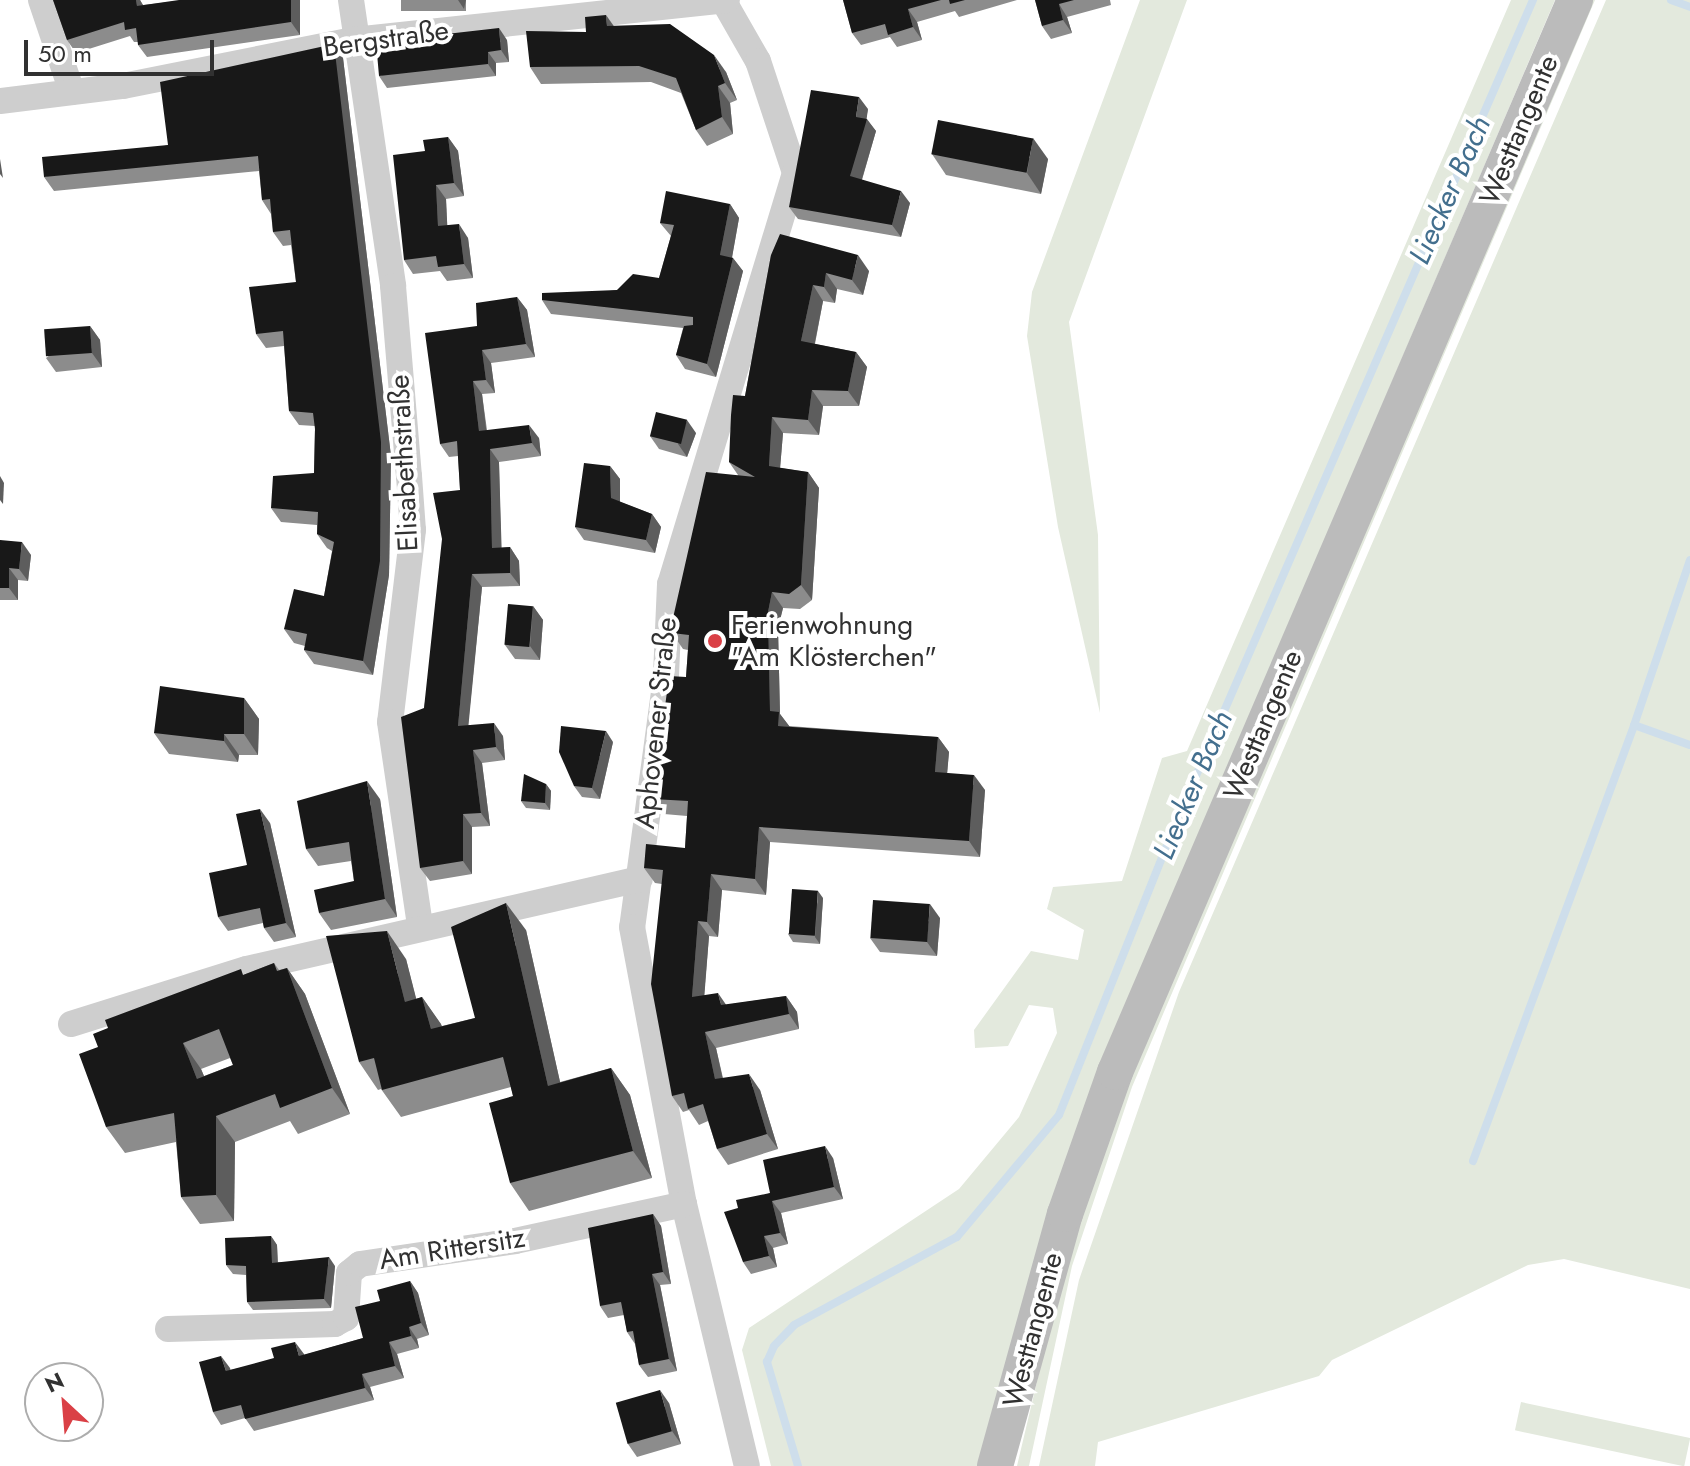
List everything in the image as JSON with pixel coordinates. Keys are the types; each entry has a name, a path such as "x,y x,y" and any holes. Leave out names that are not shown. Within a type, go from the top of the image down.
{"main road":[{"name":"Westtangente","path":"995,1466 1065,1214 1115,1072 1575,0"}],"street":[{"path":"41,0 72,92"},
{"name":"Elisabethstraße","path":"351,0 354,40 393,286 409,476 413,530 390,706 420,926"},
{"name":"Bergstraße","path":"0,101 72,92 354,40 725,0"},
{"name":"Aphovener Straße","path":"725,0 758,61 795,173 670,584 666,677 632,927 684,1204 747,1466"},
{"path":"71,1024 247,969 420,926 640,879"},
{"name":"Am Rittersitz","path":"168,1329 335,1324 346,1318 349,1273 360,1264 515,1241 684,1204"}],"shaded area":[{"path":"1140,0 1187,0 1069,322 1098,535 1100,713 1058,527 1027,336 1032,292"},
{"path":"1511,0 1555,0 1114,1033 1034,1263 978,1466 771,1466 742,1350 749,1328 959,1189 1019,1117 1057,1033 1053,1008 1029,1005 1008,1046 975,1048 974,1030 1031,951 1078,960 1084,930 1047,909 1053,887 1122,881 1162,758 1187,751"},
{"path":"1588,0 1595,0 1132,1087 1072,1266 1029,1466 1017,1466 1066,1259 1128,1075"},
{"path":"1606,0 1690,0 1690,1289 1564,1259 1528,1265 1332,1360 1319,1376 1098,1442 1095,1466 1039,1466 1079,1280 1179,992"},
{"path":"1521,1402 1690,1438 1684,1466 1515,1430"}],"building":[{"path":"53,0 136,0 137,6 179,0 291,0 291,22 138,45 136,28 125,30 124,22 67,40"},
{"path":"843,0 941,0 908,9 913,27 888,35 885,24 852,33"},
{"path":"1035,0 1074,0 1059,4 1063,20 1042,26"},
{"path":"606,15 607,26 670,24 714,55 725,83 718,86 722,117 696,130 676,78 639,66 530,67 526,31 586,32 585,17"},
{"path":"499,28 501,50 488,52 488,64 379,76 376,42"},
{"path":"334,44 381,442 380,561 363,661 304,650 307,634 284,629 294,589 324,596 334,542 317,534 318,512 271,508 273,476 314,473 315,429 313,413 289,411 283,331 256,334 249,287 296,282 290,230 273,232 270,199 262,200 258,156 44,177 42,157 168,145 160,82"},
{"path":"811,90 859,97 856,117 867,119 850,176 901,191 892,225 789,207"},
{"path":"938,120 1033,139 1027,173 931,154"},
{"path":"448,137 454,183 436,185 438,226 459,224 464,264 438,267 436,256 404,260 393,155 425,151 423,140"},
{"path":"666,191 730,204 720,255 733,258 707,364 676,355 684,326 693,325 693,317 542,300 542,293 617,290 633,274 659,278 674,225 660,223"},
{"path":"780,234 858,255 852,280 826,273 824,287 813,285 801,341 856,352 848,391 812,390 808,420 772,417 769,466 808,472 801,585 789,594 772,592 768,612 770,711 779,712 778,726 938,737 935,772 974,775 969,841 759,827 755,879 711,874 707,922 698,921 692,997 718,993 721,1005 786,996 789,1014 705,1032 715,1079 749,1074 767,1134 717,1149 703,1104 688,1109 684,1093 672,1096 651,984 663,870 644,868 646,844 685,848 688,801 653,799 669,676 686,677 689,635 672,633 673,618 706,472 755,477 729,462 733,395 745,396 771,255"},
{"path":"517,297 526,344 482,350 486,380 473,381 479,431 529,425 532,443 490,449 492,548 510,547 510,573 472,574 458,726 494,723 496,747 473,750 481,813 463,814 463,861 420,868 401,717 424,708 442,539 433,493 460,490 457,441 440,444 425,333 477,326 476,303"},
{"path":"90,326 92,353 46,356 44,329"},
{"path":"656,412 687,420 681,444 650,436"},
{"path":"584,463 610,466 611,498 652,514 646,540 575,527"},
{"path":"0,540 22,542 19,569 9,568 9,588 0,588"},
{"path":"508,604 533,606 529,647 504,645"},
{"path":"160,686 244,698 244,734 224,734 224,741 154,733"},
{"path":"561,726 606,731 592,788 574,786 559,752"},
{"path":"524,774 546,784 545,803 521,801"},
{"path":"367,781 385,899 319,913 314,890 354,881 349,842 306,849 297,801"},
{"path":"260,809 286,923 264,928 260,908 218,917 209,873 247,865 236,814"},
{"path":"792,889 818,891 815,936 789,934"},
{"path":"873,900 930,904 927,942 870,938"},
{"path":"506,903 548,1086 611,1068 633,1151 510,1183 489,1103 513,1096 503,1057 382,1090 374,1058 359,1062 326,936 387,931 405,1002 422,997 431,1029 475,1018 451,927"},
{"path":"274,963 277,971 287,968 332,1088 280,1108 275,1094 216,1116 216,1195 181,1197 174,1113 106,1127 79,1054 98,1047 93,1034 108,1028 105,1020 241,969 243,975","holes":["219,1029 233,1065 197,1079 183,1043"]},
{"path":"825,1146 834,1187 772,1201 780,1233 764,1236 769,1256 743,1262 724,1212 738,1208 736,1200 770,1193 763,1160"},
{"path":"653,1214 663,1272 652,1274 669,1359 639,1365 633,1331 627,1332 621,1302 600,1306 588,1228"},
{"path":"271,1236 272,1263 329,1257 324,1299 247,1302 246,1266 226,1265 225,1238"},
{"path":"410,1281 421,1323 409,1327 411,1336 389,1342 395,1366 362,1374 365,1388 245,1419 241,1405 213,1412 199,1362 221,1356 226,1371 274,1358 271,1348 295,1342 299,1356 363,1338 355,1307 380,1301 377,1290"},
{"path":"660,1390 672,1431 628,1444 616,1403"}],"waterway":[{"name":"Liecker Bach","path":"798,1466 767,1362 774,1346 794,1325 957,1237 1059,1115 1182,808 1533,0"},
{"path":"1671,0 1690,7"},
{"path":"1690,560 1634,725 1690,745"},
{"path":"1473,1161 1634,725"}],"place":[{"name":"Ferienwohnung \"Am Klösterchen\"","path":"715,641"}]}
